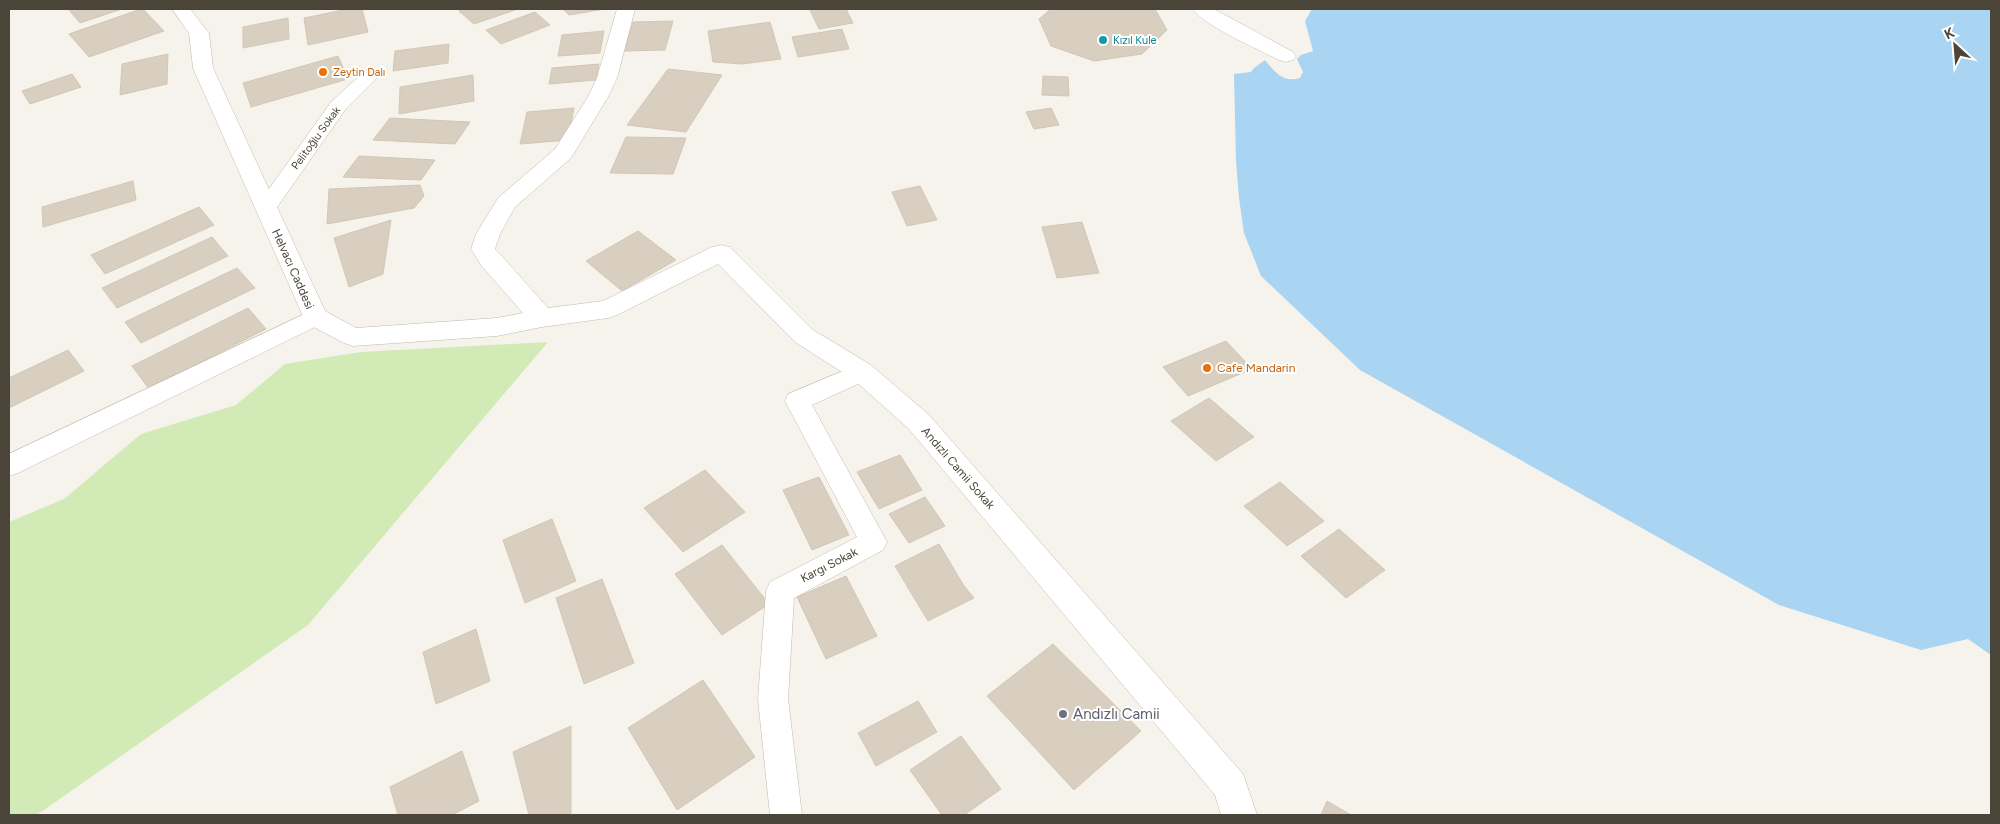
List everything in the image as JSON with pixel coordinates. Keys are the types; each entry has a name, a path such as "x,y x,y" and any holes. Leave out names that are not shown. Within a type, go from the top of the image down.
{"street":[{"name":"Helvacı Caddesi","path":"181,9 199,33 203,68 315,317 353,337 497,327 542,318 608,309"},
{"path":"542,318 483,249 488,234 506,204 564,153 598,97 607,78 626,9"},
{"path":"1202,9 1225,24 1286,56"},
{"name":"Andızlı Camii Sokak","path":"608,309 721,253 804,336 862,372 919,422 1230,786 1239,815"}],"lane":[{"name":"Pelitoğlu Sokak","path":"266,208 338,106 372,74"},
{"path":"9,466 315,317"},
{"name":"Kargı Sokak","path":"786,815 774,699 780,591 873,542 797,402 862,372"}],"green space":[{"path":"548,342 308,625 44,810 35,815 9,815 9,522 64,499 141,434 236,405 285,364 361,352"}],"water":[{"path":"1312,9 1991,9 1991,655 1968,639 1921,650 1779,605 1360,370 1261,276 1244,233 1239,198 1236,161 1234,74 1251,72 1265,60 1284,78 1300,78 1303,72 1297,59 1301,55 1313,51 1305,21"}],"building":[{"path":"122,9 80,23 69,10"},
{"path":"141,9 164,31 89,57 69,34"},
{"path":"348,9 362,9 368,32 308,45 304,18"},
{"path":"465,9 518,9 474,24 459,11"},
{"path":"563,9 605,9 569,15"},
{"path":"846,9 853,23 819,29 810,10"},
{"name":"Kızıl Kule","path":"1051,9 1155,9 1167,30 1142,54 1094,61 1051,46 1039,19"},
{"path":"535,12 550,25 501,44 486,30"},
{"path":"288,18 289,39 243,48 243,27"},
{"path":"673,21 665,50 624,51 633,22"},
{"path":"770,22 781,59 742,64 713,62 708,31"},
{"path":"842,29 849,49 798,57 792,37"},
{"path":"604,31 600,53 558,56 562,35"},
{"path":"449,44 448,63 393,71 395,51"},
{"path":"168,54 167,84 120,95 122,64"},
{"path":"338,56 348,79 251,107 243,83"},
{"path":"599,64 596,80 549,84 552,68"},
{"path":"668,69 722,75 686,132 627,125"},
{"path":"72,74 81,87 30,104 22,91"},
{"path":"473,75 474,101 399,114 400,87"},
{"path":"1043,76 1068,77 1069,96 1042,95"},
{"path":"574,108 568,140 520,144 527,112"},
{"path":"1051,108 1059,125 1034,129 1026,112"},
{"path":"390,118 470,122 455,144 373,140"},
{"path":"626,137 686,138 673,174 610,173"},
{"path":"359,156 435,160 421,180 343,177"},
{"path":"133,181 136,200 43,227 42,207"},
{"path":"420,185 424,196 414,208 327,224 329,189"},
{"path":"920,186 937,220 907,226 892,192"},
{"path":"199,207 214,225 105,274 91,255"},
{"path":"391,220 383,274 349,287 334,238"},
{"path":"1082,222 1099,273 1057,278 1042,227"},
{"path":"638,231 676,260 622,291 586,261"},
{"path":"212,237 228,256 117,308 102,288"},
{"path":"237,268 255,288 141,343 125,322"},
{"path":"248,308 266,329 149,389 132,366"},
{"name":"Cafe Mandarin","path":"1226,341 1252,369 1188,396 1163,367"},
{"path":"68,350 84,371 9,408 9,378"},
{"path":"1209,398 1254,437 1216,461 1171,421"},
{"path":"900,455 922,490 879,509 857,472"},
{"path":"705,470 745,512 683,552 644,508"},
{"path":"819,477 849,535 812,550 783,490"},
{"path":"1280,482 1324,521 1287,546 1244,506"},
{"path":"925,497 945,526 909,543 889,514"},
{"path":"552,519 576,581 525,603 503,540"},
{"path":"1339,529 1385,570 1346,598 1301,556"},
{"path":"939,544 964,586 974,598 928,621 895,566"},
{"path":"722,545 769,604 722,635 675,574"},
{"path":"846,576 877,636 826,659 797,597"},
{"path":"602,579 634,663 584,684 556,598"},
{"path":"476,629 490,681 436,704 423,652"},
{"name":"Andızlı Camii","path":"1053,644 1141,731 1074,790 987,696"},
{"path":"703,680 755,757 677,810 628,728"},
{"path":"918,701 937,732 876,766 858,733"},
{"path":"571,726 571,815 529,815 513,752"},
{"path":"961,736 1001,789 964,815 942,815 910,770"},
{"path":"462,751 479,801 452,815 398,815 390,787"},
{"path":"1327,801 1351,815 1321,815"}],"place":[{"name":"Kızıl Kule","path":"1103,40"},
{"name":"Zeytin Dalı","path":"323,72"},
{"name":"Cafe Mandarin","path":"1207,368"},
{"name":"Andızlı Camii","path":"1063,714"}]}
